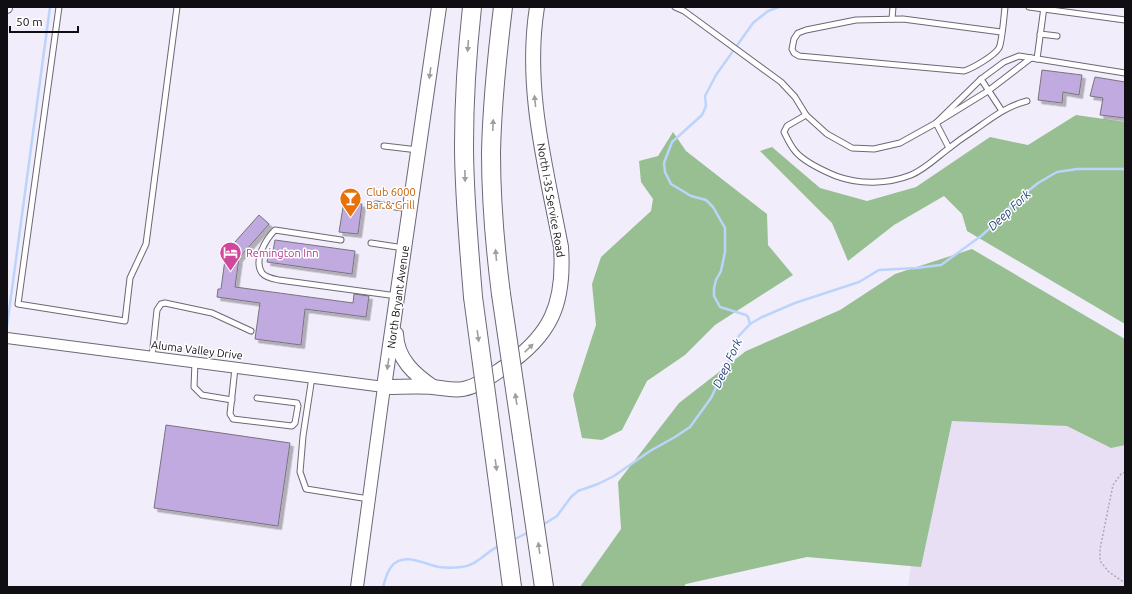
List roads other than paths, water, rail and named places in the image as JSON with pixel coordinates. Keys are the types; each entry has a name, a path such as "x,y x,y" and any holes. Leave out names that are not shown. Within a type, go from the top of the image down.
{"highway":[{"path":"472,7 465,92 464,144 466,198 473,297 512,587"},
{"path":"503,7 496,62 491,153 494,228 500,294 544,587"},
{"path":"502,512 505,587"}],"main road":[{"name":"North Bryant Avenue","path":"384,387 396,313 439,7"},
{"name":"North I-35 Service Road","path":"384,387 433,387 452,390 464,389 476,385 520,357 533,345 544,331 555,310 558,301 562,268 561,247 536,118 532,50 537,7"},
{"path":"396,313 396,339 401,355 412,371 433,387"}],"street":[{"name":"Aluma Valley Drive","path":"7,338 384,387"},
{"name":"North Bryant Avenue","path":"357,587 384,387"}],"lane":[{"path":"59,7 18,304 125,322 130,278 146,244 177,7"},
{"path":"676,7 781,82 795,97 806,115 827,134 852,148 874,149 900,143 936,123 988,91 1034,58 1044,8"},
{"path":"892,19 893,7"},
{"path":"1001,32 903,19 856,20 798,33 794,39 792,49 794,53 799,56 964,71 970,69 994,54 999,48 1006,7"},
{"path":"1029,7 1125,20"},
{"path":"1040,34 1057,36"},
{"path":"936,123 981,79 1004,62 1019,56 1125,72"},
{"path":"981,79 1002,111"},
{"path":"806,115 787,126 784,132 795,152 815,166 844,179 859,182 876,182 900,178 920,170 1002,111 1014,104 1027,101"},
{"path":"936,123 949,148"},
{"path":"384,146 419,150"},
{"path":"376,204 410,209"},
{"path":"341,240 275,230 269,237 261,253 259,264 262,273 269,278 279,280 398,296"},
{"path":"371,243 405,248"},
{"path":"152,357 157,310 161,304 165,303 212,313 251,331"},
{"path":"195,362 194,387 202,395 232,400"},
{"path":"235,368 230,414 233,419 292,426 295,423 298,406 297,402 257,398"},
{"path":"312,378 303,436 300,472 306,489 370,499"}],"waterway":[{"path":"7,326 50,7"},
{"path":"750,324 746,315 720,307 714,296 714,288 721,271 725,252 725,228 713,207 706,200 691,196 671,184 665,172 664,163 672,142 702,115 706,106 705,96 716,75 753,23 768,11 779,7"},
{"name":"Deep Fork","path":"541,526 557,516 571,497 578,491 598,484 614,476 650,451 690,427 711,398 729,360 737,338 750,324 762,317 795,303 859,282 879,270 941,265 981,236 996,223 1011,205 1038,183 1057,172 1077,169 1125,169"},
{"name":"Deep Fork","path":"513,540 529,532"},
{"name":"Deep Fork","path":"383,587 386,576 391,567 396,562 401,560 414,560 442,567 461,567 472,564 501,545"}],"place":[{"name":"Club 6000 Bar & Grill","path":"351,218"},
{"name":"Remington Inn","path":"230,272"}]}
